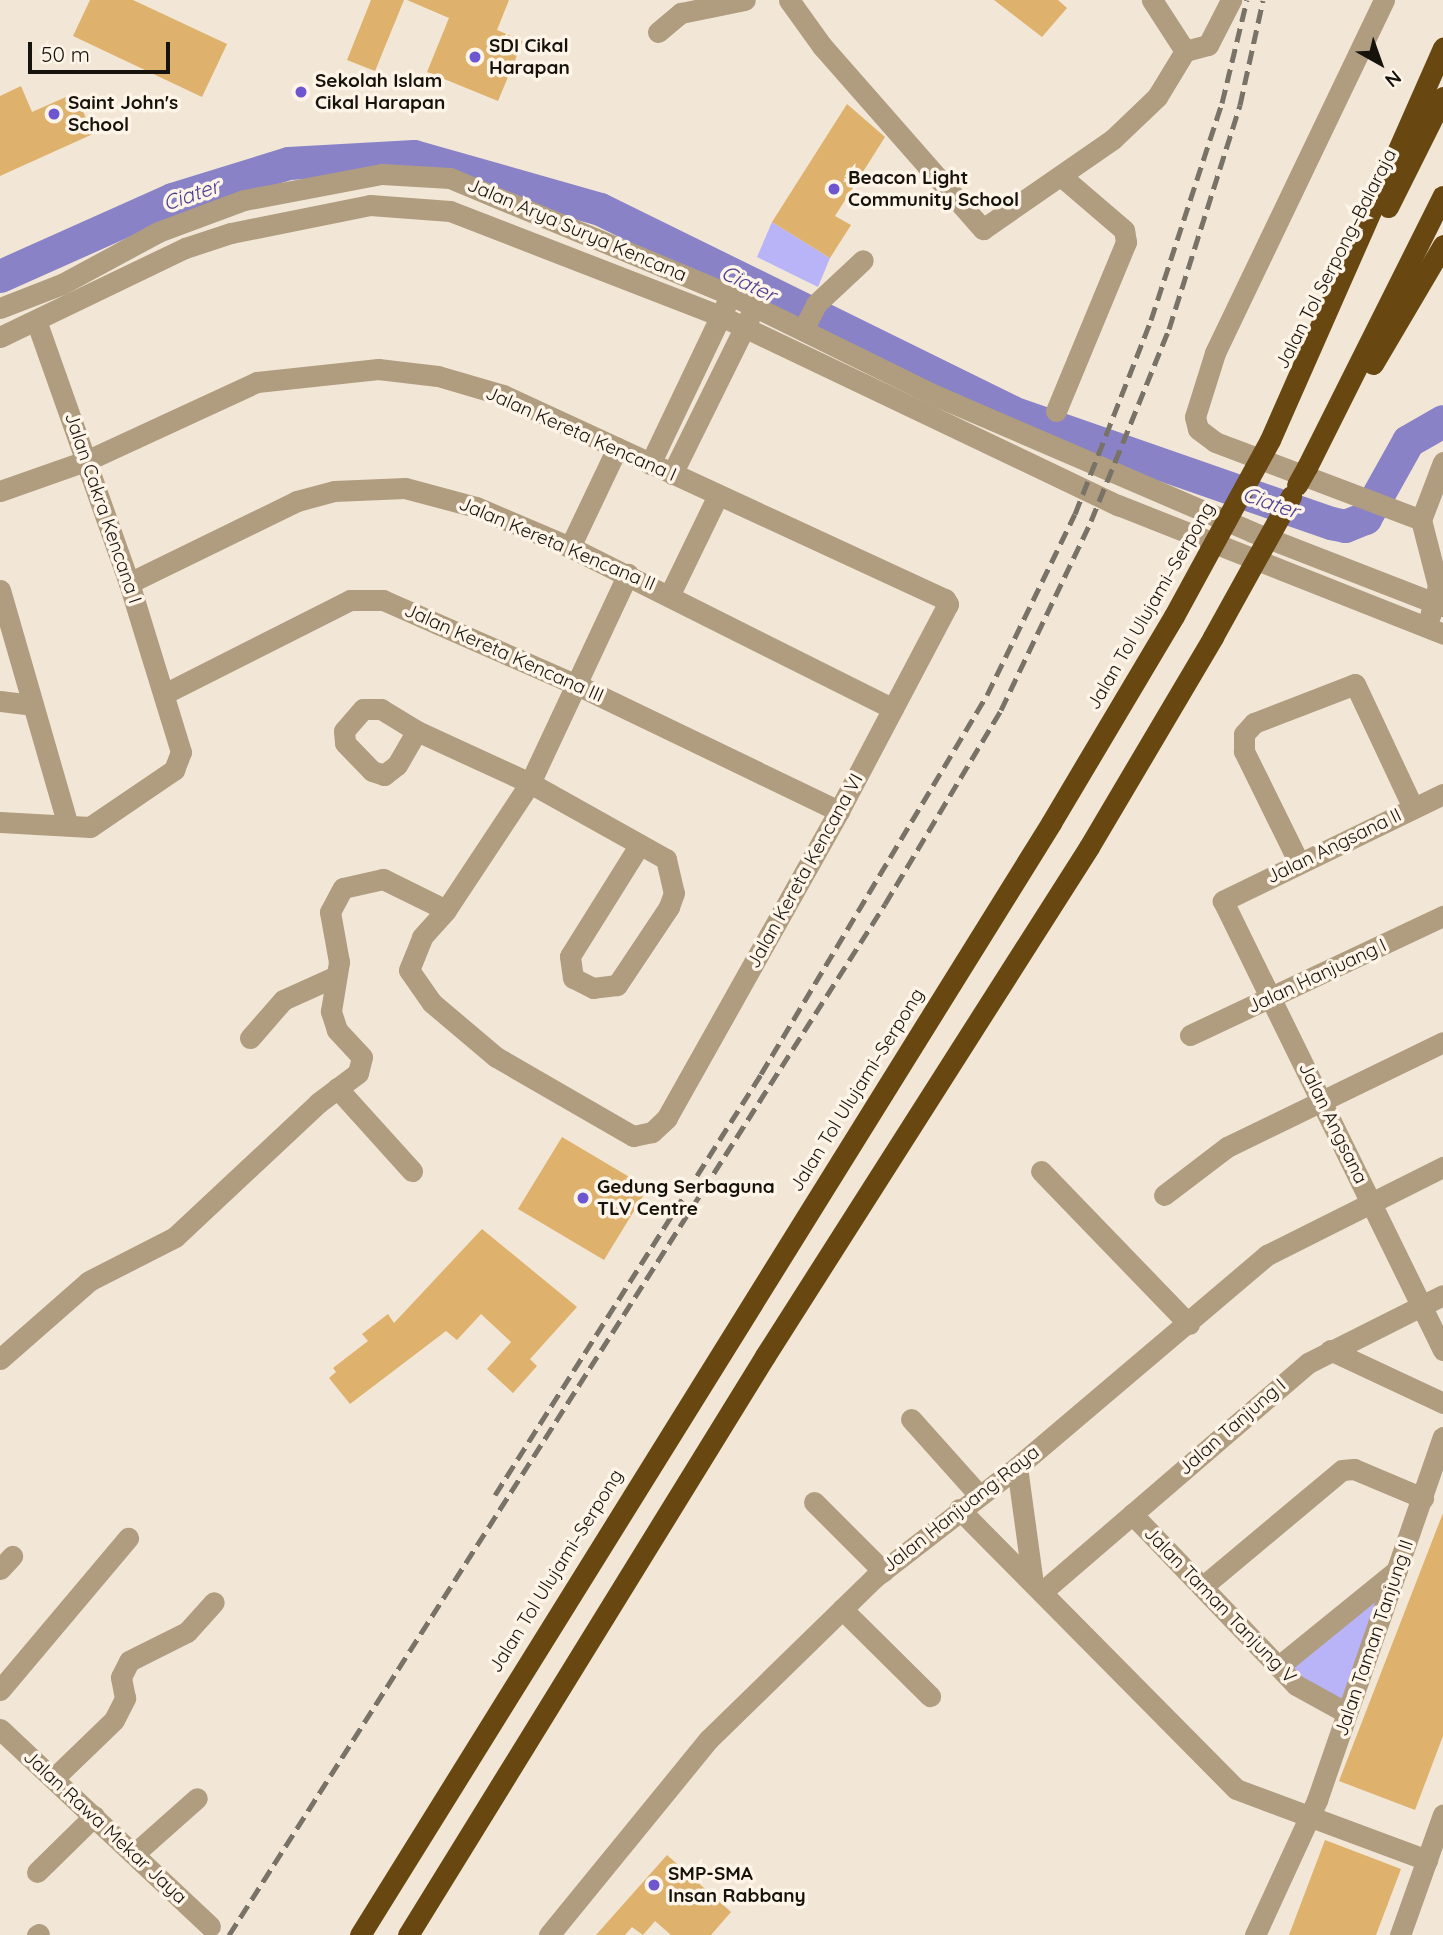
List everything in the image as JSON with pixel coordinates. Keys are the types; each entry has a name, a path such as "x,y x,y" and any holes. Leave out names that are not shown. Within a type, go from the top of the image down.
{"highway":[{"path":"1270,440 1443,47"},
{"name":"Jalan Tol Serpong–Balaraja","path":"1270,440 1443,97"},
{"path":"408,1935 765,1356 1089,847 1213,637 1309,463 1443,196"},
{"path":"1309,463 1443,245"},
{"name":"Jalan Tol Ulujami–Serpong","path":"360,1935 1051,823 1174,616 1270,440"}],"street":[{"path":"659,32 681,13 745,0"},
{"path":"789,0 822,46 983,229 1113,139 1157,97 1185,51 1208,45 1231,0"},
{"path":"1153,0 1185,51"},
{"path":"1384,0 1215,354 1195,417 1198,429 1215,442 1421,520"},
{"name":"Jalan Arya Surya Kencana","path":"0,308 224,206 320,183 402,173 450,178 481,188 754,307 809,318 932,394 1252,532 1439,604"},
{"path":"1056,411 1126,242 1124,230 1061,176"},
{"name":"Jalan Arya Surya Kencana","path":"0,337 37,323 208,240 300,217 396,204 471,217 721,316 922,416 1239,556 1435,631"},
{"path":"809,318 863,260"},
{"path":"650,464 731,295"},
{"path":"672,474 754,307"},
{"name":"Jalan Cakra Kencana I","path":"0,822 67,822 90,827 174,770 181,752 166,693 88,460 37,323"},
{"name":"Jalan Kereta Kencana I","path":"0,491 88,460 257,382 378,369 438,376 503,396 948,604"},
{"path":"922,416 932,394"},
{"path":"570,547 617,448"},
{"path":"1435,631 1439,604 1438,586 1421,520 1443,462"},
{"name":"Jalan Kereta Kencana II","path":"129,583 297,501 371,487 441,495 570,547 628,574 893,709"},
{"path":"670,594 718,495"},
{"path":"1239,556 1252,532"},
{"path":"0,1359 89,1281 175,1237 363,1063 332,1020 334,977 339,956 330,912 343,888 383,879 446,910 530,783 628,574"},
{"path":"0,590 67,822"},
{"name":"Jalan Kereta Kencana III","path":"166,693 351,600 369,598 409,608 839,811"},
{"name":"Jalan Kereta Kencana VI","path":"446,910 422,937 411,961 416,985 432,1003 496,1057 546,1087 633,1136 652,1132 667,1118 839,811 948,604"},
{"path":"1299,863 1244,751 1244,734 1254,723 1355,684 1413,808"},
{"path":"0,701 32,705"},
{"path":"417,731 530,783 638,847 666,859 674,893 617,985 593,988 573,978 570,956 638,847"},
{"name":"Jalan Angsana II","path":"1225,898 1443,794"},
{"name":"Jalan Angsana","path":"1225,898 1443,1350"},
{"name":"Jalan Hanjuang I","path":"1189,1035 1273,999 1443,916"},
{"path":"250,1038 283,1000 334,977"},
{"path":"1164,1195 1227,1147 1443,1042"},
{"path":"337,1088 412,1171"},
{"name":"Jalan Hanjuang Raya","path":"549,1935 709,1739 883,1570 1017,1467 1288,1240 1443,1167"},
{"path":"1041,1171 1189,1324"},
{"name":"Jalan Tanjung I","path":"1037,1584 1132,1514 1330,1350 1443,1295"},
{"path":"1330,1350 1443,1403"},
{"path":"911,1419 979,1495"},
{"name":"Jalan Taman Tanjung II","path":"1255,1935 1311,1815 1443,1437"},
{"path":"1017,1467 1037,1584"},
{"path":"1202,1587 1342,1470 1423,1498"},
{"path":"814,1502 883,1570"},
{"path":"959,1509 1037,1584 1236,1789 1427,1860"},
{"name":"Jalan Taman Tanjung V","path":"1132,1514 1309,1694 1347,1713"},
{"path":"0,1690 128,1538"},
{"path":"1279,1666 1398,1569"},
{"path":"54,1778 114,1720 125,1698 121,1677 129,1661 187,1632 214,1602"},
{"path":"842,1609 930,1696"},
{"name":"Jalan Rawa Mekar Jaya","path":"0,1729 210,1926"},
{"path":"134,1854 197,1798"},
{"path":"1400,1935 1443,1814"},
{"path":"37,1872 94,1816"}],"shaded area":[{"path":"772,222 830,258 818,287 757,257"},
{"path":"1384,1588 1345,1701 1316,1691 1291,1664"}],"building":[{"path":"90,0 133,0 227,44 202,97 73,36"},
{"path":"371,0 404,0 375,71 347,60"},
{"name":"SDI Cikal Harapan","path":"407,0 509,0 497,30 523,41 498,101 427,72 449,18"},
{"path":"994,0 1058,0 1067,8 1042,37"},
{"path":"21,86 32,112 75,93 93,134 0,176 0,96"},
{"path":"847,104 885,137 835,216 851,225 830,258 772,222"},
{"name":"Gedung Serbaguna TLV Centre","path":"562,1137 648,1188 604,1260 518,1209"},
{"path":"482,1229 577,1307 530,1359 537,1366 513,1393 487,1369 511,1342 481,1314 457,1340 446,1331 350,1404 329,1378 336,1372 333,1368 368,1341 362,1334 388,1314 394,1323"},
{"path":"1443,1513 1443,1736 1415,1810 1339,1781"},
{"path":"1325,1840 1401,1869 1376,1935 1289,1935"},
{"path":"667,1855 731,1912 711,1935 671,1935 655,1921 643,1935 632,1927 625,1935 596,1935"}],"waterway":[{"name":"Ciater","path":"0,276 172,199 288,163 414,156 600,209 1012,412 1331,523 1345,526 1365,518 1408,441 1443,421"}],"railway":[{"path":"495,1495 761,1074 987,695 1075,514 1151,320 1222,103 1247,0"},
{"path":"229,1935 885,904 1001,710 1091,521 1169,329 1240,105 1263,0"}],"place":[{"name":"SDI Cikal Harapan","path":"475,57"},
{"name":"Sekolah Islam Cikal Harapan","path":"301,92"},
{"name":"Saint John's School","path":"54,114"},
{"name":"Beacon Light Community School","path":"834,189"},
{"name":"Gedung Serbaguna TLV Centre","path":"583,1198"},
{"name":"SMP-SMA Insan Rabbany","path":"654,1885"}]}
